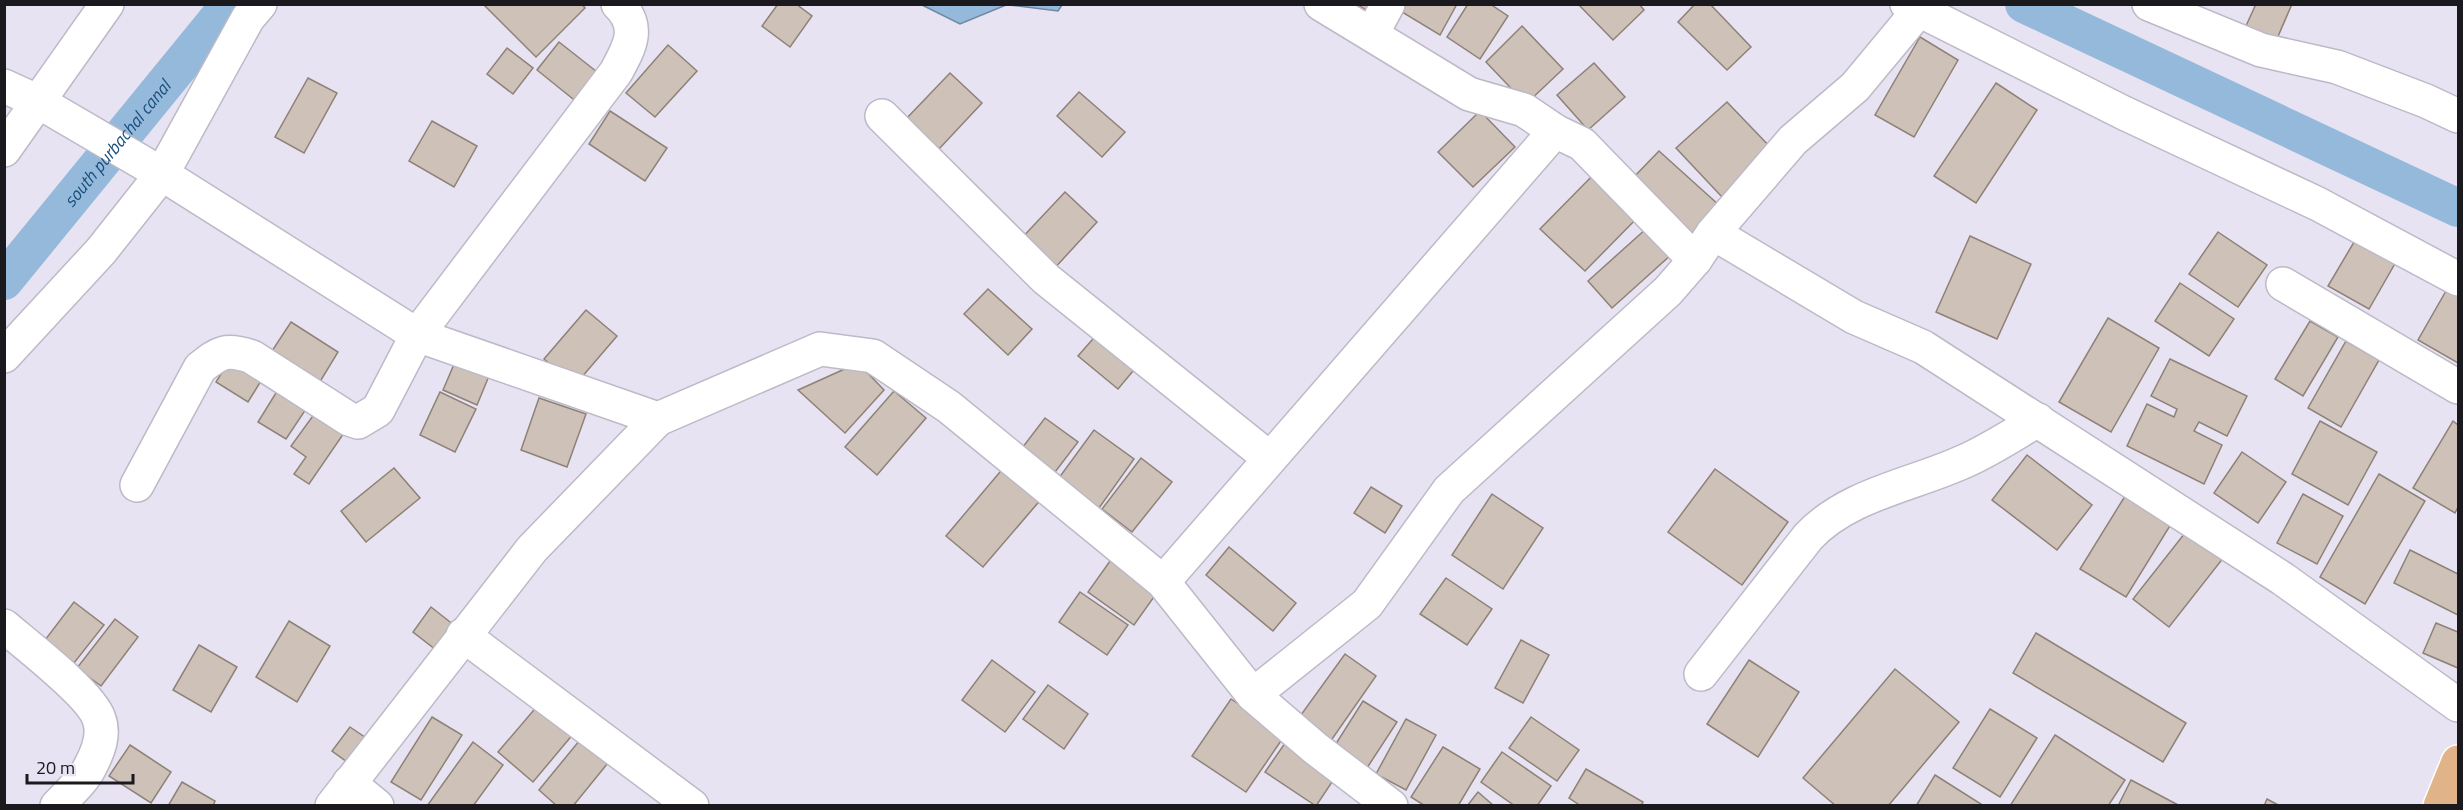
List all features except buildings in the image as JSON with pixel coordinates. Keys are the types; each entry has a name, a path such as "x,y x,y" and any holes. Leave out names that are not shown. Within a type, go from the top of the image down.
{"main road":[{"path":"2440,806 2458,762"}],"street":[{"path":"4,150 49,108 107,4"},
{"path":"4,356 101,251 248,18 260,4"},
{"path":"137,485 200,368 216,354 234,351 252,357 358,422 378,410 417,335 616,72 633,41 632,25 618,4"},
{"path":"1321,4 1469,94 1524,110 1555,131 1582,144 1695,260"},
{"path":"1372,34 1388,4"},
{"path":"1253,695 1367,604 1449,490 1668,291 1695,260 1713,233 1793,140 1855,87 1916,7 2124,113 2318,204 2458,279"},
{"path":"2169,8 2261,50 2337,67 2426,101 2458,116"},
{"path":"4,86 49,108 152,168 417,335 658,420"},
{"path":"882,117 1046,279 1269,458"},
{"path":"1163,582 1555,131"},
{"path":"1713,233 1854,317 1923,347 2283,579 2458,705"},
{"path":"2283,284 2458,387"},
{"path":"377,806 340,794 532,549 658,420 820,349 873,356 949,407 1163,582 1262,705 1391,806"},
{"path":"1701,674 1808,537 1826,519 1914,480 1965,461 2038,420"},
{"path":"4,626 80,693 99,716 102,730 100,745 89,769 57,806"},
{"path":"463,635 692,806"}],"water":[{"path":"922,5 1006,5 960,24"},
{"path":"1009,5 1062,5 1058,11"}],"waterway":[{"name":"south purbachal canal","path":"4,281 230,4"},
{"path":"2024,4 2458,208"}]}
